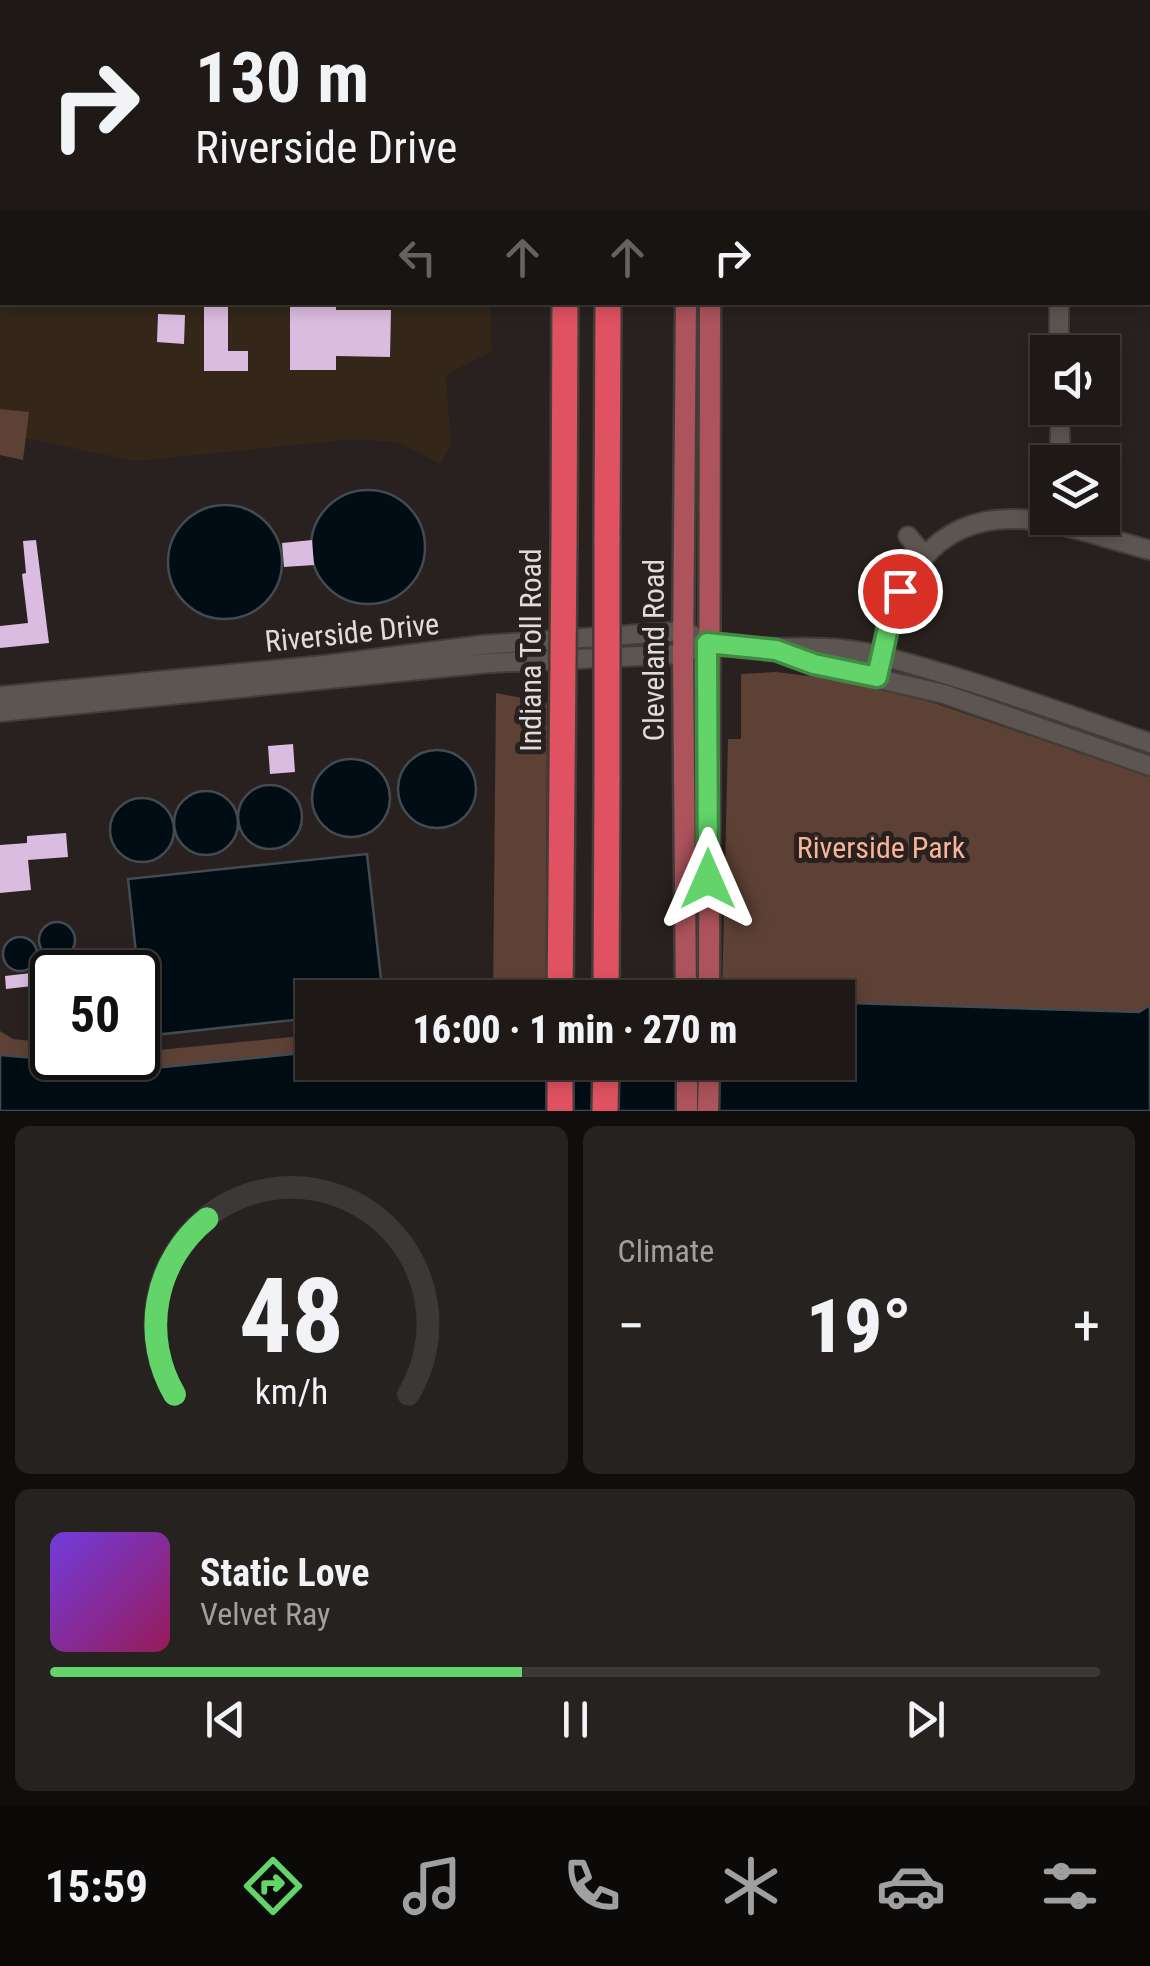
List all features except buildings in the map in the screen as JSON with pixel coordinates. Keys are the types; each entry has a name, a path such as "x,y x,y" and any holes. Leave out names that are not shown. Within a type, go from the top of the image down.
{"highway":[{"name":"Indiana Toll Road","path":"560,980 564,305"},
{"path":"606,980 608,305"},
{"path":"560,1080 560,1111"},
{"path":"606,1080 606,1111"}],"main road":[{"name":"Cleveland Road","path":"686,305 686,980"},
{"name":"Cleveland Road","path":"709,980 710,305"},
{"path":"687,1080 687,1111"},
{"path":"708,1111 709,1080"}],"street":[{"path":"1059,305 1060,335"},
{"path":"877,677 900,591 924,555 957,532 997,520 1030,520"},
{"path":"1102,535 1150,550"},
{"path":"908,536 924,555"},
{"path":"683,631 707,643 776,650 841,649 881,657 981,684 1150,742"},
{"name":"Riverside Drive","path":"0,696 324,665 482,645 683,631"},
{"name":"Riverside Drive","path":"0,712 489,663 683,654 707,643"},
{"path":"776,650 814,664 944,694 1150,766"}],"shaded area":[{"path":"0,305 490,305 492,351 446,375 451,447 440,464 402,444 384,441 345,440 135,461 0,433"},
{"path":"368,490 390,495 408,507 420,525 425,547 420,569 408,587 390,599 368,604 346,599 328,587 316,569 311,547 316,525 328,507 346,495"},
{"path":"225,505 247,510 265,522 277,540 282,562 277,584 265,602 247,614 225,619 203,614 185,602 173,584 168,562 173,540 185,522 203,510"},
{"path":"429,750 445,750 470,767 476,789 470,811 459,822 445,828 429,828 404,811 398,797 398,781 415,756"},
{"path":"343,759 359,759 384,776 390,798 384,820 373,831 359,837 343,837 318,820 312,806 312,790 329,765"},
{"path":"270,785 292,795 302,817 292,839 270,849 248,839 238,817 248,795"},
{"path":"206,791 228,801 238,823 228,845 206,855 184,845 174,823 184,801"},
{"path":"142,798 164,808 174,830 164,852 142,862 120,852 110,830 120,808"},
{"path":"367,854 381,980 295,980 295,1020 160,1034 160,950 136,950 128,879"},
{"path":"50,924 64,924 73,933 72,950 41,947 41,933"},
{"path":"13,938 27,938 36,947 30,950 27,970 13,970 4,961 4,947"},
{"path":"855,1003 1139,1012 1150,1005 1150,1111 0,1111 0,1055 30,1058 30,1080 160,1080 160,1067 295,1054 295,1080 855,1080"}],"green space":[{"path":"0,409 29,412 23,460 0,455"},
{"name":"Riverside Park","path":"776,672 857,682 937,704 1150,777 1150,1005 1139,1012 855,1003 855,980 722,980 728,739 741,739 741,674"},
{"path":"496,693 547,703 546,980 493,980"},
{"path":"0,1031 13,1039 30,1041 30,1058 0,1055"},
{"path":"295,1037 295,1054 160,1067 160,1050"}],"route":[{"path":"708,879 707,643 776,650 814,664 877,677 900,591"}]}
